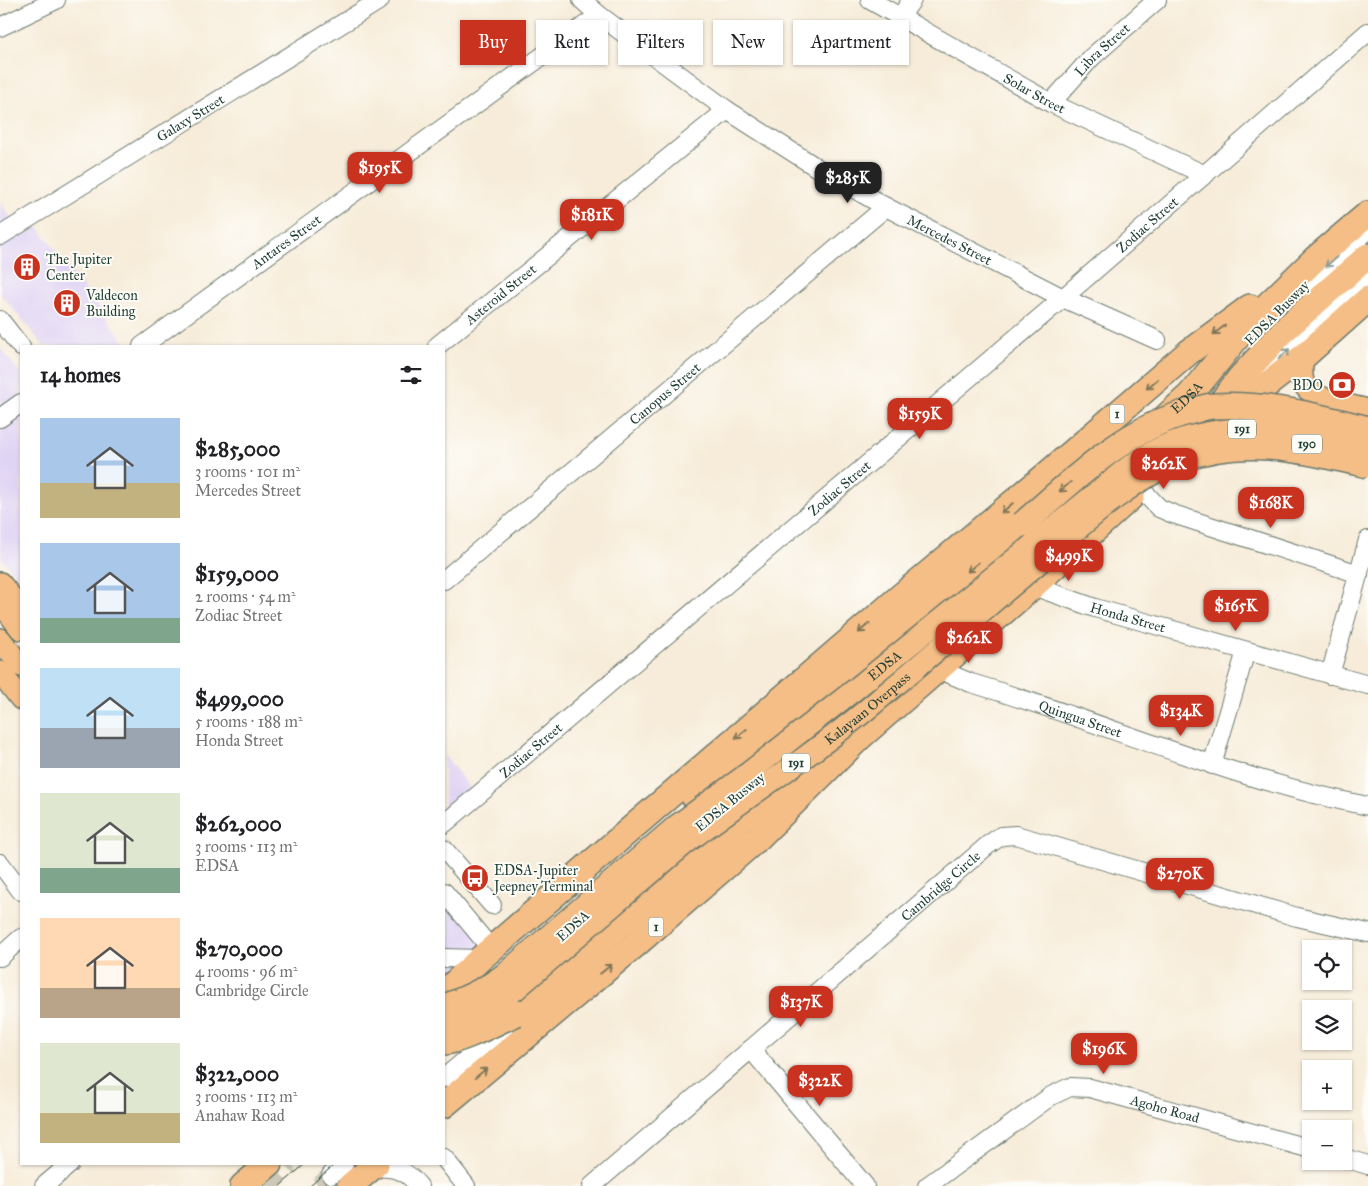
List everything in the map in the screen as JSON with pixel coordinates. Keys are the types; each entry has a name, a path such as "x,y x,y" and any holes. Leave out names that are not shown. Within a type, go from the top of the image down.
{"highway":[{"name":"EDSA","path":"445,1033 531,964 663,845 929,633 1190,395 1248,324 1315,259 1368,214"},
{"path":"1185,447 1239,380 1284,330 1368,256"},
{"name":"1","path":"445,992 901,596 1045,476 1189,352 1315,259"},
{"name":"1","path":"445,1104 634,946 758,838 859,738 1033,586 1185,447 1303,357 1368,299"},
{"path":"445,1011 641,841 916,616 1069,483 1123,443 1154,424 1183,413 1213,406 1267,408 1302,412 1368,429"},
{"path":"445,1042 450,1042 470,1034 517,1013 704,854 745,816 859,738"},
{"path":"243,1186 268,1165"},
{"path":"340,1181 375,1165"}],"main road":[{"path":"1303,357 1301,375 1304,385 1316,395 1368,410"},
{"path":"1285,448 1282,424 1287,411 1298,401 1316,395"},
{"path":"1326,448 1318,439 1316,433 1317,421 1327,406 1339,403"},
{"name":"Kalayaan Overpass","path":"445,1005 474,993 504,974 676,826 751,771 853,691 1123,471 1153,452 1197,436 1215,432 1255,429 1291,431 1368,447"},
{"path":"1185,447 1226,439 1285,448 1368,477"},
{"name":"Kalayaan Overpass","path":"445,1025 487,1009 515,990 692,838 758,792 867,709 1082,525 1138,483 1162,469 1183,460 1203,454 1237,449 1270,448 1292,450 1368,467"},
{"name":"190","path":"1285,448 1326,448 1368,459"},
{"path":"0,583 20,608"},
{"path":"0,602 20,628"},
{"path":"2,642 20,665"},
{"path":"0,672 20,698"}],"street":[{"path":"0,27 56,0"},
{"name":"Galaxy Street","path":"0,236 380,0"},
{"name":"Mercedes Street","path":"582,0 599,15 727,110 819,169 886,207 1063,298 1157,340"},
{"name":"Solar Street","path":"870,0 1051,103 1204,175"},
{"path":"900,17 912,0"},
{"name":"Libra Street","path":"1051,103 1092,56 1157,0"},
{"name":"Antares Street","path":"143,345 599,15"},
{"name":"Zodiac Street","path":"445,823 1063,298 1368,32"},
{"name":"Asteroid Street","path":"438,345 727,110"},
{"name":"Canopus Street","path":"445,579 886,207"},
{"name":"EDSA Busway","path":"445,1047 667,852 834,719 933,637 1200,402 1256,331 1368,230"},
{"path":"1185,447 1298,340 1368,280"},
{"path":"0,320 20,347"},
{"path":"1140,488 1159,508 1173,514 1359,574"},
{"path":"1330,675 1368,540"},
{"name":"Honda Street","path":"1033,586 1095,608 1368,685"},
{"path":"1212,766 1246,652"},
{"name":"Quingua Street","path":"938,670 1212,766 1326,798 1368,806"},
{"path":"445,1077 859,738"},
{"name":"Cambridge Circle","path":"592,1186 981,851 1001,836 1016,835 1297,917 1368,933"},
{"path":"445,850 492,906"},
{"path":"0,862 20,890"},
{"path":"445,894 486,955 445,958"},
{"path":"0,957 20,939"},
{"path":"481,1016 479,1024 481,1031 487,1036 498,1034"},
{"path":"751,1049 865,1186"},
{"name":"Agoho Road","path":"927,1186 1051,1096 1070,1087 1090,1088 1302,1147"},
{"path":"445,1159 466,1186"},
{"path":"1352,1160 1368,1165"},
{"path":"44,1186 69,1165"},
{"path":"340,1181 344,1165"},
{"path":"375,1165 395,1168 410,1174 419,1186"}],"shaded area":[{"path":"0,202 22,234 37,226 127,345 43,345 0,293"},
{"path":"0,347 20,373 20,582 0,556 2,554 0,551"},
{"path":"445,756 471,789 445,810"},
{"path":"445,901 485,945 445,978"}],"tunnel":[{"path":"267,1186 289,1165"},
{"path":"319,1186 331,1175"}],"tram line":[{"path":"280,1186 304,1165"},
{"path":"310,1186 334,1165"}],"place":[{"name":"The Jupiter Center","path":"27,267"},
{"name":"Valdecon Building","path":"67,303"},
{"name":"BDO","path":"1342,385"},
{"name":"EDSA-Jupiter Jeepney Terminal","path":"475,878"}]}
